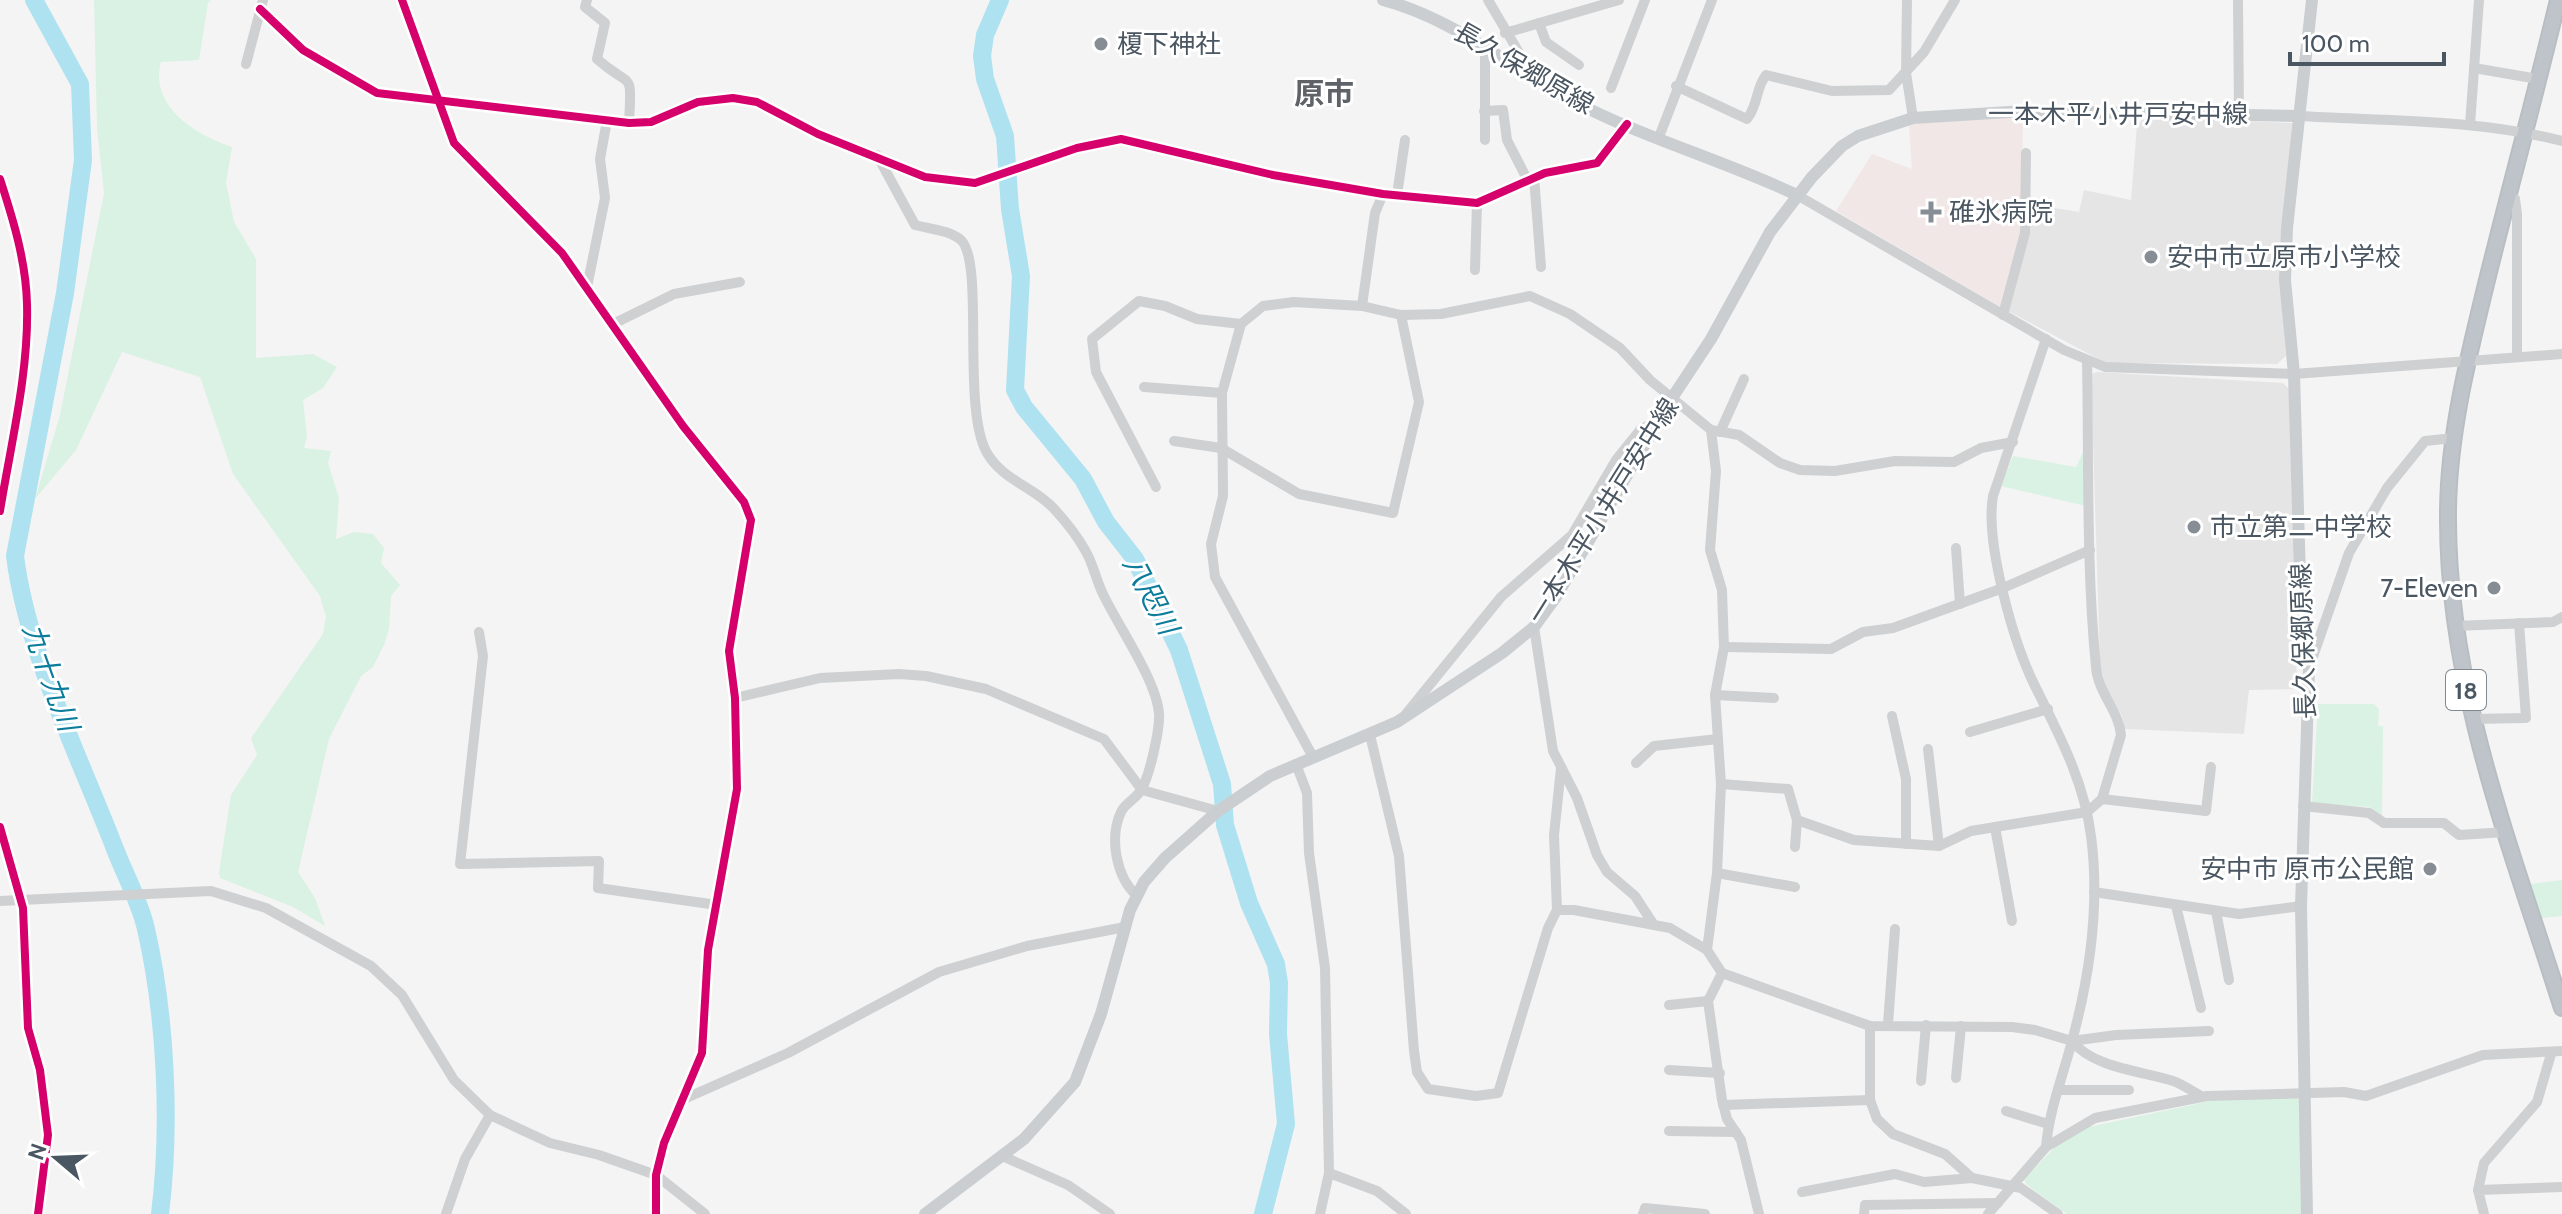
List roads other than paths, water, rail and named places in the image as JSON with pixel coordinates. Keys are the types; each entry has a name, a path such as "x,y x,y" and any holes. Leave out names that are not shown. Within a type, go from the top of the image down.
{"highway":[{"name":"18","path":"2558,0 2468,360 2454,438 2448,517 2455,626 2472,719 2562,1008"}],"main road":[{"name":"長久保郷原線","path":"1383,0 1421,5 1570,99 1797,195"},
{"path":"2299,116 2312,0"},
{"name":"一本木平小井戸安中線","path":"925,1214 1033,1130 1075,1082 1101,1014 1125,927 1137,896 1165,858 1218,811 1270,776 1402,719 1534,627 1556,597 1658,421 1711,339 1770,232 1797,195 1842,146 1876,128 1913,118 2025,111 2299,116"},
{"name":"長久保郷原線","path":"2299,116 2285,280 2294,374 2302,645 2303,659 2309,668 2301,906 2307,1214"}],"street":[{"path":"402,0 454,143 562,253 683,426 744,502 751,520 729,651 735,698 737,789 708,950 702,1053 664,1143 656,1175 656,1214"},
{"path":"587,0 585,7 605,23 597,59 625,76 631,86 629,123"},
{"path":"1488,0 1531,73"},
{"path":"1505,33 1619,0"},
{"path":"1611,88 1645,0"},
{"path":"1659,137 1676,86 1711,2 1697,0"},
{"path":"1907,0 1906,73 1913,118"},
{"path":"1676,86 1747,119 1758,105 1759,85 1766,75 1832,91 1889,90 1906,73 1955,0"},
{"path":"2238,0 2239,115"},
{"path":"2470,125 2479,0"},
{"path":"262,4 303,50 377,93 629,123 651,122 698,102 733,98 757,102 818,134 877,155 925,177 975,183 1077,148 1121,139 1273,175 1383,194 1477,203 1531,178 1597,163 1623,135 1627,124"},
{"path":"246,64 262,4"},
{"path":"1539,23 1546,42 1579,65"},
{"path":"1485,140 1485,56 1490,48"},
{"path":"2474,68 2538,79"},
{"path":"1484,111 1503,110 1507,140 1531,178 1541,267"},
{"path":"2299,116 2470,125 2524,131 2562,141"},
{"path":"587,287 605,198 600,159 607,120"},
{"path":"1397,195 1405,140"},
{"path":"2003,315 2025,233 2026,153"},
{"path":"877,155 915,225 954,235 963,242 969,254 973,291 971,359 982,441 988,455 1015,482 1054,508 1087,552 1104,597 1157,703 1157,733 1142,790 1122,809 1114,841 1129,889 1137,896"},
{"path":"1362,306 1375,213 1383,194"},
{"path":"1797,195 2003,315 2087,361 2105,367 2294,374 2562,354"},
{"path":"2508,198 2515,199 2517,214 2517,357"},
{"path":"1475,270 1477,203"},
{"path":"613,324 674,294 740,282"},
{"path":"1313,757 1246,630 1216,585 1211,544 1223,496 1222,393 1241,324 1263,306 1294,302 1362,306 1401,315 1441,314 1530,296 1570,314 1620,348 1672,398 1716,431 1739,435 1780,463 1800,470 1835,471 1895,461 1954,462 1981,448 2013,442"},
{"path":"1156,487 1096,372 1092,339 1139,301 1165,306 1197,319 1241,324"},
{"path":"1174,441 1221,448 1299,494 1393,513 1419,402 1401,315"},
{"path":"2046,339 2028,385 1989,517 2003,588 2032,681 2072,760 2087,812 2094,892 2082,1000 2048,1124 2046,1147"},
{"path":"1797,820 1854,840 1939,846 1971,831 2087,812 2102,799 2121,735 2120,725 2096,673 2090,615 2087,361"},
{"path":"1707,950 1717,873 1721,784 1715,695 1724,647 1722,590 1710,550 1716,431 1744,379"},
{"path":"1144,387 1222,393"},
{"path":"1402,719 1501,597 1572,535 1616,460 1641,429 1658,421"},
{"path":"2309,668 2349,553 2387,488 2425,441 2454,438"},
{"path":"1956,548 1960,604"},
{"path":"1724,647 1831,649 1863,632 1893,628 1960,604 2090,550"},
{"path":"2455,626 2553,622 2562,617"},
{"path":"2472,719 2526,718 2519,623"},
{"path":"1534,627 1553,751 1607,872 1635,896 1652,922"},
{"path":"479,632 483,656 460,864 599,861 598,888 717,905"},
{"path":"735,698 820,678 867,676 926,676 986,689 1104,739 1142,790 1218,811"},
{"path":"1715,695 1774,698"},
{"path":"1970,732 2048,709"},
{"path":"1892,716 1906,779 1906,844"},
{"path":"1370,735 1399,856 1414,1051 1417,1072 1428,1089 1476,1096 1498,1093 1548,928 1557,910 1554,835 1561,767"},
{"path":"1636,763 1654,746 1718,739"},
{"path":"1928,749 1939,846"},
{"path":"1296,764 1307,793 1309,853 1325,968 1329,1173 1320,1214"},
{"path":"2102,799 2206,811 2211,767"},
{"path":"1721,784 1788,789 1797,820 1795,847"},
{"path":"2303,806 2369,813 2384,823 2444,823 2459,835 2506,832"},
{"path":"1995,827 2012,921"},
{"path":"1717,873 1795,887"},
{"path":"1,900 211,891 239,897 325,938 371,966 402,995 454,1080 490,1115 550,1143 599,1155 656,1175 705,1214"},
{"path":"2094,892 2239,914 2301,906"},
{"path":"2176,906 2201,1008"},
{"path":"1557,910 1652,922 1670,928 1707,950 1722,973 1870,1026 1888,1024 2035,1030 2072,1041 2116,1035 2209,1031"},
{"path":"2216,911 2229,980"},
{"path":"684,1099 774,1060 939,972 1027,946 1125,927"},
{"path":"1888,1024 1895,929"},
{"path":"1722,973 1708,1001 1723,1105 1741,1140 1759,1214"},
{"path":"1669,1005 1708,1001"},
{"path":"1921,1081 1926,1025"},
{"path":"1870,1026 1870,1100 1877,1119 1893,1134 1945,1154 1972,1178"},
{"path":"1956,1078 1961,1026"},
{"path":"2072,1041 2079,1050 2124,1068 2175,1082 2201,1097"},
{"path":"1988,1214 2046,1147 2095,1118 2201,1097 2344,1092 2366,1096 2483,1055 2556,1052 2537,1102 2484,1163 2478,1190 2484,1214"},
{"path":"1669,1070 1720,1073"},
{"path":"2058,1090 2129,1090"},
{"path":"1723,1105 1870,1100"},
{"path":"2006,1111 2048,1124"},
{"path":"446,1214 465,1159 490,1115"},
{"path":"1669,1131 1736,1132"},
{"path":"1002,1156 1068,1185 1110,1214"},
{"path":"1329,1173 1377,1191 1406,1214"},
{"path":"1802,1192 1895,1174 1924,1182 1972,1178 2012,1186 2058,1214"},
{"path":"2478,1190 2562,1187"},
{"path":"1864,1214 1865,1205 1998,1203"},
{"path":"1643,1214 1645,1208 1705,1214"}],"waterway":[{"name":"九十九川","path":"34,0 80,84 83,160 65,293 15,556 21,592 43,667 146,929 158,998 165,1071 165,1144 160,1214"},
{"name":"八咫川","path":"1000,0 985,35 982,56 985,79 1005,136 1010,209 1021,276 1015,390 1024,407 1083,479 1106,522 1135,559 1179,650 1222,784 1225,825 1249,903 1276,964 1279,983 1278,1034 1286,1124 1263,1214"}],"place":[{"name":"榎下神社","path":"1101,44"},
{"name":"碓氷病院","path":"1931,212"},
{"name":"安中市立原市小学校","path":"2151,257"},
{"name":"市立第二中学校","path":"2194,527"},
{"name":"7-Eleven","path":"2494,588"},
{"name":"安中市 原市公民館","path":"2430,869"}],"district":[{"name":"原市","path":"1324,93"}]}
